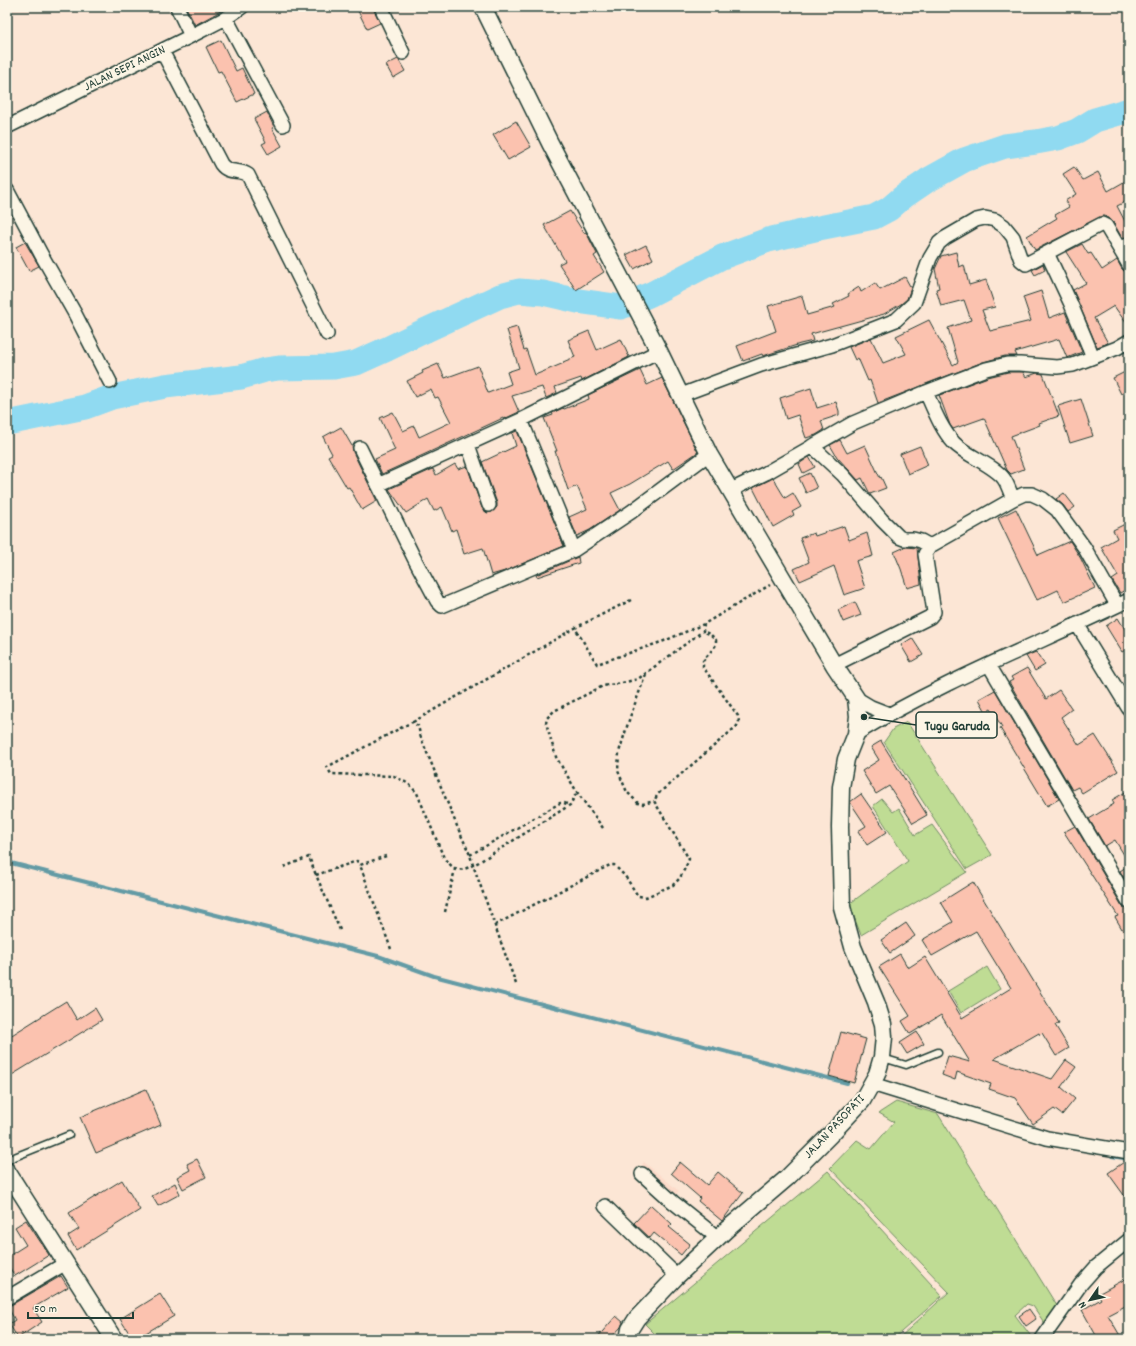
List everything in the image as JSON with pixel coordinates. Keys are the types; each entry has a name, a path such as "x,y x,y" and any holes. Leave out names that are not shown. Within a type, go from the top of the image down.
{"street":[{"path":"177,7 192,36"},
{"name":"JALAN SEPI ANGIN","path":"7,127 192,36 226,18 242,7"},
{"path":"381,7 403,53"},
{"path":"483,7 550,143 682,395 709,454 834,665 856,698 871,707 890,714"},
{"path":"226,18 283,126"},
{"path":"162,51 220,164 225,169 243,172 248,175 327,334"},
{"path":"7,190 41,254 45,266 75,325 110,382"},
{"path":"682,395 761,365 832,344 896,320 914,303 930,258 939,243 976,220 985,218 995,220 1004,226 1013,237 1021,260 1028,264 1096,226 1103,224 1124,246 1129,265"},
{"path":"1047,253 1070,302 1093,357"},
{"path":"731,490 766,473 853,423 926,392 986,369 1007,364 1057,367 1073,365 1116,348 1129,341"},
{"path":"378,485 522,420 659,351"},
{"path":"926,392 941,426 954,443 970,456 999,474 1004,479 1013,499"},
{"path":"522,420 574,550"},
{"path":"468,445 489,505"},
{"path":"812,446 843,475 882,520 899,537 904,540 913,539 921,541 930,546"},
{"path":"360,448 414,558 437,601 442,606 574,550 631,512 709,454"},
{"path":"834,665 930,617 934,612 925,554 930,546 1024,494 1032,494 1043,499 1057,510 1123,602 989,665 890,714 856,734"},
{"path":"1077,624 1129,709"},
{"path":"989,665 1129,902"},
{"name":"JALAN PASOPATI","path":"628,1339 630,1329 636,1318 677,1276 787,1178 825,1140 862,1101 877,1074 882,1057 884,1037 883,1024 876,1002 853,947 842,907 840,827 841,787 846,759 856,734 858,716 856,698"},
{"path":"872,1084 1047,1138 1129,1152"},
{"path":"7,1171 114,1339"},
{"path":"642,1174 718,1238"},
{"path":"605,1206 677,1276"},
{"path":"1042,1339 1080,1284 1096,1267 1129,1242"},
{"path":"7,1298 66,1263"}],"lane":[{"path":"882,1057 906,1065 938,1052"},
{"path":"7,1160 69,1135"}],"path":[{"path":"576,628 597,664 664,641 704,624 783,577"},
{"path":"578,792 570,805 472,865 461,870 455,869 449,865 444,858 417,793 409,784 394,776 331,774 327,770 328,766 412,722 576,628 631,600"},
{"path":"603,828 556,757 546,723 547,718 554,711 602,686 638,679 703,631 704,624"},
{"path":"646,674 619,752 618,771 627,792 638,803 643,804 654,801 658,794 738,726 738,716 704,667 703,661 716,645 716,640 711,635 703,631"},
{"path":"412,722 418,726 424,745 470,855 472,865 516,984"},
{"path":"495,925 610,865 614,865 620,870 638,896 646,897 673,885 680,878 689,859 654,801"},
{"path":"470,855 560,803 570,805"},
{"path":"360,865 386,856"},
{"path":"284,867 309,857 340,930"},
{"path":"316,875 357,861 360,865 391,949"},
{"path":"445,912 455,869"}],"shaded area":[{"path":"644,1162 679,1191 667,1204 635,1177"}],"green space":[{"path":"907,722 992,855 967,869 884,742 893,729"},
{"path":"882,799 893,812 899,808 915,835 932,825 967,872 861,935 849,904 908,861 873,806"},
{"path":"987,967 1000,989 961,1013 948,991"},
{"path":"896,1102 938,1114 1057,1306 1045,1324 1033,1306 1027,1304 1015,1315 1033,1339 898,1339 949,1292 830,1168 857,1140 871,1149 894,1122 879,1113"},
{"path":"828,1171 942,1296 893,1339 660,1339 645,1324"}],"building":[{"path":"186,7 228,7 195,25"},
{"path":"356,7 373,7 380,23 367,29"},
{"path":"221,40 236,71 242,68 254,94 237,102 221,71 218,72 206,47"},
{"path":"398,59 405,71 393,78 386,65"},
{"path":"267,112 274,127 272,128 282,146 268,154 262,144 266,142 254,119"},
{"path":"516,121 531,147 508,160 493,135"},
{"path":"1074,167 1083,180 1098,172 1108,191 1129,179 1129,200 1117,206 1129,229 1129,236 1122,238 1113,222 1105,216 1102,216 1035,250 1027,236 1057,218 1055,215 1069,207 1065,201 1076,194 1063,174"},
{"path":"570,211 584,233 586,232 597,254 594,256 604,272 576,290 559,264 565,261 544,225"},
{"path":"25,242 39,266 29,271 16,247"},
{"path":"1082,244 1088,254 1091,253 1102,270 1117,260 1122,269 1129,273 1129,327 1114,306 1094,318 1108,343 1097,347 1073,290 1086,283 1066,252"},
{"path":"646,245 653,259 634,269 626,255"},
{"path":"956,252 959,267 964,265 969,285 986,280 995,307 982,310 990,331 1031,321 1023,297 1041,291 1049,318 1065,312 1082,352 1067,358 1059,339 1015,352 1017,356 1005,356 983,362 878,403 870,380 868,381 858,358 855,360 849,347 871,338 883,363 906,354 896,336 929,320 953,365 958,362 948,328 971,320 964,300 941,306 936,289 939,288 935,269 941,256"},
{"path":"1043,264 1045,270 1035,275 1032,270"},
{"path":"905,277 911,288 907,299 884,314 811,334 813,341 763,356 762,354 743,361 737,346 776,331 768,306 802,296 807,315 835,307 833,304 849,296 848,294 859,287 861,292 875,283 880,290"},
{"path":"517,327 524,350 526,349 535,375 575,357 568,340 589,331 597,350 621,339 629,357 582,381 581,378 555,387 557,393 546,398 542,387 512,396 519,412 382,474 375,459 395,450 380,418 393,412 403,431 414,426 419,437 451,422 438,397 435,398 431,389 415,397 407,381 423,373 422,371 438,364 445,378 478,366 488,393 511,384 507,372 519,368 507,330"},
{"path":"640,370 647,385 662,378 698,452 673,469 668,461 630,484 611,493 620,510 590,530 577,536 569,517 587,509 577,486 568,490 555,451 557,451 544,418 553,415 552,413 563,408 564,409 589,399 588,395"},
{"path":"1129,370 1129,390 1121,394 1113,378"},
{"path":"1008,372 1023,372 1026,377 1037,373 1043,374 1059,416 1039,423 1040,425 1011,436 1024,469 1011,474 1007,470 984,418 953,429 950,425 939,395 988,377"},
{"path":"811,388 817,408 836,402 839,415 821,421 824,430 816,435 806,438 798,415 786,419 780,398"},
{"path":"1081,399 1093,436 1070,443 1058,406"},
{"path":"341,427 352,446 353,452 377,501 362,510 349,487 347,488 328,456 332,454 323,437"},
{"path":"517,431 564,546 505,571 491,575 483,548 464,554 456,529 452,531 442,507 434,511 428,499 406,513 389,489 433,469 436,475 455,464 458,469 467,466 482,508 487,513 492,512 497,507 497,503 482,462 516,446 512,433"},
{"path":"840,440 847,453 865,445 886,488 870,494 862,478 858,480 837,457 830,445"},
{"path":"920,446 928,465 908,474 900,454"},
{"path":"809,457 815,467 803,473 799,464"},
{"path":"810,473 817,488 806,493 799,478"},
{"path":"773,478 785,498 793,493 801,507 792,512 794,515 773,527 753,488"},
{"path":"1064,493 1075,507 1068,512 1056,499"},
{"path":"1016,509 1038,555 1070,541 1081,559 1095,588 1064,602 1058,590 1037,600 998,518"},
{"path":"1129,522 1129,592 1125,590 1120,593 1112,580 1118,576 1101,547 1117,538 1113,530"},
{"path":"844,526 849,540 867,533 873,556 856,561 865,588 844,595 834,566 800,581 794,569 809,562 800,538 814,533 815,536"},
{"path":"905,547 917,548 921,584 907,588 894,552"},
{"path":"578,557 579,563 537,577 536,575"},
{"path":"855,602 861,615 843,622 838,610"},
{"path":"1118,618 1129,636 1129,648 1122,652 1106,626"},
{"path":"912,638 923,655 911,662 901,645"},
{"path":"1036,652 1045,665 1035,671 1026,656"},
{"path":"1027,668 1046,699 1059,690 1072,709 1061,717 1079,745 1095,735 1118,771 1082,793 1078,787 1072,790 1009,682 1013,680 1011,677"},
{"path":"995,690 1059,799 1047,806 1000,728 1002,727 991,709 986,712 979,699"},
{"path":"881,741 927,815 913,823 889,786 876,794 862,771 879,760 871,747"},
{"path":"1129,790 1129,863 1115,840 1105,846 1089,819 1114,804 1112,800"},
{"path":"861,794 887,832 867,845 858,831 866,826 850,802"},
{"path":"1075,826 1122,906 1129,910 1129,941 1115,917 1118,916 1064,832"},
{"path":"1129,865 1129,886 1120,871"},
{"path":"973,882 1059,1023 1055,1025 1069,1048 1056,1056 1042,1033 1040,1035 1039,1033 994,1059 1052,1079 1066,1060 1076,1067 1061,1087 1075,1099 1062,1115 1054,1109 1033,1124 1015,1098 989,1089 991,1084 957,1072 955,1080 942,1075 948,1056 970,1062 941,1015 910,1034 902,1021 910,1016 879,967 900,954 908,968 925,957 962,1018 1011,988 976,931 932,956 922,940 953,922 941,902"},
{"path":"906,923 915,936 890,953 881,940"},
{"path":"66,1001 77,1020 95,1008 102,1020 7,1078 7,1038"},
{"path":"841,1032 866,1039 854,1083 829,1076"},
{"path":"917,1032 924,1044 907,1054 900,1043"},
{"path":"146,1089 161,1125 96,1153 80,1117"},
{"path":"197,1159 206,1177 183,1189 177,1177 190,1170 187,1164"},
{"path":"1129,1160 1129,1202 1108,1173"},
{"path":"680,1162 707,1185 718,1172 743,1193 722,1221 698,1201 700,1198 671,1173"},
{"path":"122,1180 140,1210 76,1250 68,1236 79,1229 69,1213"},
{"path":"175,1183 180,1194 158,1206 152,1196"},
{"path":"651,1205 672,1224 669,1227 690,1244 681,1255 654,1233 650,1238 634,1223"},
{"path":"26,1220 49,1255 15,1276 7,1264 7,1257 26,1245 15,1227"},
{"path":"61,1276 68,1287 33,1308 42,1322 18,1338 9,1324 15,1320 7,1306"},
{"path":"1129,1277 1129,1304 1108,1315 1122,1339 1098,1339 1082,1310 1101,1299 1098,1294"},
{"path":"160,1294 174,1316 136,1339 133,1339 120,1319"},
{"path":"1029,1309 1036,1319 1026,1326 1019,1316"},
{"path":"616,1316 623,1322 621,1327 610,1339 596,1339"}],"waterway":[{"path":"7,423 85,407 112,397 165,386 241,377 265,370 279,368 334,367 356,363 500,296 519,291 543,293 578,301 621,307 651,294 722,257 768,240 874,217 889,209 903,197 928,180 964,160 1005,146 1058,138 1077,131 1095,120 1129,110"},
{"path":"7,862 378,956 434,976 847,1083"},
{"path":"1112,1156 1129,1159"}],"place":[{"name":"Tugu Garuda","path":"864,717"}]}
